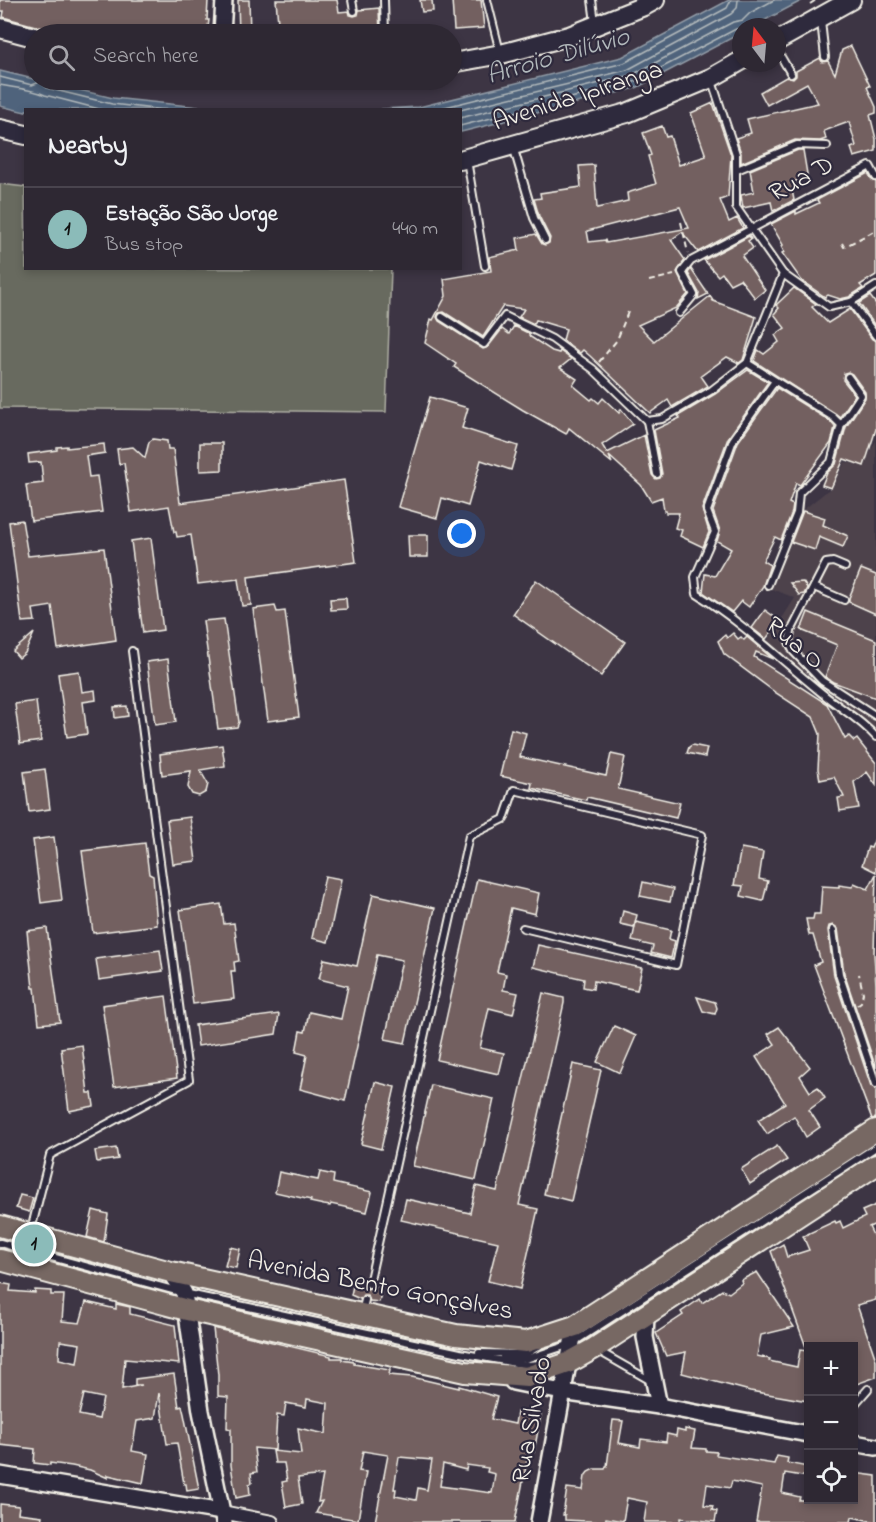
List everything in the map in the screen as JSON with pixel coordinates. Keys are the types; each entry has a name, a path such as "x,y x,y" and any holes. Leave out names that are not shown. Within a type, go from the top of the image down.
{"main road":[{"path":"462,61 501,54 569,36 655,0"},
{"path":"786,36 851,0"},
{"path":"0,28 24,34"},
{"name":"Avenida Ipiranga","path":"464,159 627,113 711,78 732,66"},
{"path":"0,129 24,135"},
{"name":"Avenida Bento Gonçalves","path":"0,1260 527,1377 876,1130"},
{"name":"Avenida Bento Gonçalves","path":"0,1230 30,1234 171,1272 363,1308 456,1335 595,1348 876,1165"}],"street":[{"path":"223,24 224,0"},
{"path":"171,1272 186,1302 201,1411 223,1517"},
{"path":"646,1316 645,1337 659,1406"},
{"name":"Rua Silvado","path":"539,1522 571,1344"},
{"path":"463,1362 562,1392 659,1406 804,1433"},
{"path":"858,1444 876,1447"},
{"path":"0,1475 223,1517 273,1522"}],"lane":[{"path":"352,0 354,11"},
{"path":"384,0 385,24"},
{"path":"487,0 501,54"},
{"path":"592,0 595,26"},
{"path":"820,17 825,57"},
{"path":"786,65 791,74"},
{"path":"711,78 736,154 738,170 735,187 736,207 783,274 829,307 852,302 874,290"},
{"path":"738,170 797,145 827,146"},
{"path":"513,146 534,218 545,240"},
{"path":"464,159 485,266"},
{"name":"Rua D","path":"691,261 870,166 876,177"},
{"path":"679,313 694,295 682,272 691,261"},
{"path":"647,421 662,419 712,390 747,363 783,274"},
{"path":"852,302 876,336"},
{"path":"442,317 484,344 505,316 552,339 593,369 647,421 657,474"},
{"path":"747,363 833,417 841,425"},
{"path":"768,585 797,513 799,493 831,462 841,425 861,395 848,377"},
{"name":"Rua O","path":"775,381 733,440 707,512 715,532 695,577 697,594 762,640 824,695 862,722 876,737"},
{"path":"845,567 828,562 823,568 791,631 790,647 822,681 876,716"},
{"path":"814,586 844,600"},
{"path":"30,1234 50,1155 189,1080 132,651"},
{"path":"369,1284 469,836 504,819 514,790 702,835 676,965 523,928"},
{"path":"833,930 839,974 876,1084"},
{"path":"463,1362 526,1354 571,1344 876,1147"},
{"path":"0,1230 186,1302"},
{"path":"595,1348 654,1382"},
{"path":"858,1400 868,1389"}],"path":[{"path":"681,222 685,245 691,261"},
{"path":"842,243 844,247 876,230"},
{"path":"649,281 682,272"},
{"path":"593,369 617,340 628,312"},
{"path":"850,1010 861,1002 863,993 859,974"}],"shaded area":[{"path":"0,184 24,187 24,270 391,270 386,412 0,408"},
{"path":"876,441 876,733 864,720 767,642 795,598 772,589 803,510 832,487 845,462 862,465"},
{"path":"0,1231 69,1249 67,1257 0,1240"}],"water":[{"name":"Arroio Dilúvio","path":"729,0 803,0 769,18 732,18 732,38 636,88 462,132 462,108 400,108 419,107 622,57"},
{"path":"0,71 24,77 24,90 80,90 113,98 208,108 24,108 24,112 0,106"}],"building":[{"path":"0,0 208,0 207,20 209,20 208,24 28,24 3,17 4,11 0,11"},
{"path":"238,0 249,0 250,24 239,24"},
{"path":"276,0 337,0 339,12 349,11 350,15 354,16 358,15 359,10 379,8 380,24 278,24"},
{"path":"420,0 432,0 433,11 422,12"},
{"path":"452,0 481,0 484,28 462,29 462,24 454,24"},
{"path":"851,46 870,86 867,87 876,107 876,113 870,115 876,139 876,151 854,157 851,148 856,146 849,122 824,131 826,139 820,141 795,140 741,163 741,153 736,138 751,133 747,119 818,103 807,83 767,105 760,92 786,77 793,79 796,71 820,58 822,62 828,61 835,74 842,50"},
{"path":"713,103 731,155 728,197 720,200 729,222 737,218 743,228 698,252 682,232 671,240 685,260 677,272 688,294 676,308 638,325 654,341 710,296 713,301 756,317 743,360 739,363 727,357 701,376 708,386 672,407 668,400 650,413 583,350 580,353 563,340 566,329 536,320 534,324 519,317 524,309 503,306 483,337 444,312 439,313 437,317 439,321 483,349 488,347 502,329 509,334 514,326 530,334 529,336 552,351 559,353 560,351 571,359 560,368 577,379 573,385 591,400 593,398 599,403 603,398 619,413 621,409 633,424 602,445 607,453 644,435 652,475 656,479 662,474 654,430 680,418 678,416 715,394 748,370 768,382 728,438 702,509 709,532 703,547 680,536 682,530 675,528 679,513 666,513 662,497 651,501 641,485 609,456 612,463 569,428 566,434 523,410 454,367 456,364 425,343 431,319 433,320 446,296 444,279 491,271 489,257 519,250 517,238 536,234 542,244 549,243 550,238 539,216 534,199 541,198 540,193 581,187 579,166 594,165 597,208 628,201 627,193 656,184 648,156 651,155 643,133 662,126 666,137 670,136 679,165 706,156 691,113","holes":["680,207 689,228 606,243 605,240 589,242 587,231"]},
{"path":"803,150 808,180 795,181 796,189 792,190 794,200 773,211 771,202 743,208 741,195 754,192 750,170"},
{"path":"868,173 876,182 876,275 860,285 863,288 849,297 840,299 828,295 825,297 802,281 782,253 784,252 781,246 783,245 771,224 796,211 796,214 819,203 817,200"},
{"path":"749,236 751,239 748,241 753,248 742,256 765,290 755,298 740,279 730,284 722,273 718,276 704,260"},
{"path":"691,269 708,294 698,299 699,293 688,273"},
{"path":"794,288 816,304 812,307 828,323 850,309 872,339 876,341 876,429 864,466 844,459 831,488 822,485 827,473 836,464 846,427 865,398 865,392 852,374 844,373 843,380 855,395 840,417 754,361 758,350 764,354 779,342 775,335 785,328 774,314 779,308 776,305"},
{"path":"870,296 876,304 876,327 859,303"},
{"path":"777,388 830,421 835,427 831,443 800,485 796,483 789,503 793,505 792,512 781,540 775,537 763,561 770,565 763,586 749,607 741,601 732,612 703,592 705,574 715,576 731,549 717,541 720,531 713,511 738,442"},
{"path":"430,397 468,408 462,428 518,446 511,470 481,460 468,506 442,498 437,518 398,507"},
{"path":"153,439 167,441 168,449 173,449 180,503 344,480 356,562 248,577 251,605 242,606 238,579 198,584 191,535 177,537 169,506 131,512 124,463 119,464 117,449 133,447 145,458 149,442"},
{"path":"200,443 222,443 222,470 200,471"},
{"path":"104,444 105,453 86,456 89,477 97,476 102,512 31,521 26,485 43,483 41,462 29,463 28,454 57,450 57,447"},
{"path":"803,511 825,518 823,525 848,536 843,547 819,537 815,550 791,542"},
{"path":"22,520 28,556 104,548 116,640 58,649 52,606 33,609 35,621 22,622 9,522"},
{"path":"408,535 428,535 428,557 409,557"},
{"path":"151,538 163,630 143,633 131,541"},
{"path":"861,569 876,575 876,614 849,602"},
{"path":"536,580 625,642 601,676 513,614"},
{"path":"803,582 807,588 804,594 799,595 790,583"},
{"path":"346,598 347,609 331,610 330,599"},
{"path":"275,606 277,612 285,611 299,717 268,721 253,609"},
{"path":"765,610 780,621 766,639 752,628"},
{"path":"808,612 876,640 876,698 825,677 837,645 801,630"},
{"path":"224,619 239,722 237,727 218,729 203,621"},
{"path":"34,633 25,653 19,658 13,651"},
{"path":"733,633 738,639 741,637 744,640 747,637 773,659 756,652 754,657 827,704 845,739 849,736 854,741 857,739 876,763 876,785 867,772 854,782 859,808 840,811 838,798 844,797 834,777 820,780 818,769 820,734 813,717 724,654 718,641 725,635 727,638"},
{"path":"168,659 176,722 155,725 147,662"},
{"path":"79,671 82,692 95,690 96,700 83,702 87,734 67,737 58,674"},
{"path":"36,701 41,741 20,744 15,704"},
{"path":"127,706 128,716 115,718 114,707"},
{"path":"511,729 526,733 520,757 606,776 611,754 625,757 618,789 680,803 676,818 587,797 586,800 531,788 532,783 500,776"},
{"path":"222,745 225,766 200,770 208,784 206,792 199,796 192,794 188,787 191,771 162,775 160,754"},
{"path":"692,745 707,748 705,757 687,753"},
{"path":"45,769 50,809 29,812 24,772"},
{"path":"190,817 196,861 173,864 167,820"},
{"path":"876,836 876,872 862,865 868,847 871,848"},
{"path":"54,837 62,900 41,903 33,840"},
{"path":"145,843 149,874 153,876 157,925 93,933 82,851"},
{"path":"741,848 763,852 759,879 768,881 763,901 741,896 743,886 734,885"},
{"path":"876,874 874,953 876,1068 844,973 838,929 833,925 829,926 828,930 834,976 871,1086 876,1089 876,1118 872,1119 814,965 821,962 813,935 809,935 806,919 813,919 814,914 820,914 822,886 852,887 854,883 868,889"},
{"path":"325,876 341,879 328,942 312,938"},
{"path":"477,879 539,893 535,914 511,908 497,972 506,974 503,990 518,993 513,1014 489,1008 480,1048 504,1053 499,1074 437,1060"},
{"path":"643,882 673,889 670,902 640,896"},
{"path":"373,894 435,908 405,1043 385,1039 402,960 377,955 345,1101 300,1089 307,1055 296,1052 300,1031 305,1032 309,1012 341,1019 348,986 319,979 324,959 357,966"},
{"path":"221,904 224,924 234,923 239,961 234,962 235,971 231,971 234,999 193,1004 180,910"},
{"path":"623,911 637,915 634,927 620,924"},
{"path":"636,922 671,930 669,939 675,941 671,958 651,953 653,946 632,941"},
{"path":"47,928 60,1022 39,1024 27,931"},
{"path":"538,945 642,968 637,990 594,981 593,989 583,987 584,979 533,967"},
{"path":"160,950 163,971 99,980 96,959"},
{"path":"543,993 564,998 564,1003 519,1205 538,1209 520,1289 488,1281 498,1242 401,1220 406,1199 470,1213 476,1186 497,1191"},
{"path":"166,996 177,1078 114,1087 102,1005"},
{"path":"697,997 715,1002 717,1008 715,1014 703,1011"},
{"path":"279,1014 276,1034 198,1046 195,1025"},
{"path":"614,1026 636,1036 620,1073 597,1062"},
{"path":"779,1027 810,1067 800,1076 810,1092 818,1087 825,1098 809,1110 820,1127 806,1137 794,1116 767,1134 758,1120 785,1103 756,1057 775,1044 768,1034"},
{"path":"82,1045 88,1093 92,1093 94,1106 69,1111 61,1048"},
{"path":"573,1064 601,1070 571,1201 544,1194"},
{"path":"375,1082 395,1087 381,1149 361,1144"},
{"path":"431,1085 494,1099 476,1180 413,1166"},
{"path":"777,1146 787,1160 750,1184 741,1169"},
{"path":"116,1148 118,1159 97,1162 95,1151"},
{"path":"279,1172 318,1180 320,1172 334,1175 333,1183 372,1192 367,1212 310,1202 311,1200 275,1192"},
{"path":"20,1195 33,1198 29,1212 16,1208"},
{"path":"876,1205 876,1224 869,1227 876,1241 876,1300 857,1305 876,1360 876,1377 858,1384 858,1342 804,1342 771,1251 783,1244 787,1257 809,1250 803,1236 835,1221 836,1223 840,1221 843,1228 865,1217 862,1211"},
{"path":"93,1210 108,1214 104,1242 87,1237"},
{"path":"230,1247 240,1249 236,1268 225,1266"},
{"path":"757,1272 794,1327 761,1335 757,1356 797,1367 800,1350 804,1350 804,1400 750,1391 682,1373 686,1352 666,1356 656,1333 683,1315 681,1312 700,1299 702,1303 722,1290 729,1293 742,1283 741,1280"},
{"path":"354,1281 364,1283 367,1289 374,1286 382,1288 379,1302 370,1301 367,1295 363,1295 360,1299 351,1295"},
{"path":"0,1283 11,1285 10,1291 35,1293 35,1290 51,1291 51,1295 64,1295 62,1321 80,1323 86,1302 116,1309 116,1304 130,1307 130,1314 175,1325 179,1364 125,1359 122,1389 142,1385 135,1385 135,1379 174,1374 179,1407 182,1406 184,1414 199,1489 187,1491 177,1443 167,1444 159,1393 155,1418 137,1421 132,1451 148,1454 143,1483 108,1475 108,1478 90,1470 72,1466 34,1463 35,1449 0,1445","holes":["60,1341 80,1344 77,1363 59,1359","84,1394 103,1398 99,1419 79,1415"]},
{"path":"213,1328 331,1356 331,1358 342,1358 354,1364 390,1370 389,1375 412,1377 459,1388 459,1386 497,1397 491,1419 515,1424 517,1412 528,1415 529,1412 541,1414 534,1452 529,1451 515,1522 375,1522 388,1455 363,1451 359,1471 366,1472 358,1520 316,1513 322,1501 318,1502 323,1475 298,1478 302,1504 286,1507 282,1482 287,1481 284,1463 275,1463 273,1451 301,1454 298,1428 326,1434 328,1403 307,1399 306,1407 286,1403 284,1416 277,1415 275,1450 254,1448 257,1472 251,1473 250,1495 236,1498 231,1465 231,1429 227,1428 228,1397 218,1396","holes":["399,1457 432,1460 427,1490 418,1488 416,1500 395,1496","443,1464 466,1470 467,1465 488,1468 487,1472 495,1474 492,1493 440,1486"]},
{"path":"613,1420 623,1421 619,1443 640,1447 641,1439 666,1442 667,1434 676,1436 677,1430 695,1431 692,1448 717,1452 716,1455 774,1464 777,1456 788,1458 787,1463 804,1466 804,1476 785,1473 782,1493 800,1497 799,1500 804,1500 804,1504 858,1504 858,1474 876,1476 876,1522 852,1517 851,1522 756,1522 762,1487 732,1481 730,1488 707,1484 704,1505 713,1506 712,1510 717,1511 715,1522 681,1518 681,1522 644,1522 647,1502 627,1498 623,1521 606,1518 605,1522 565,1520 565,1515 563,1515 567,1488 583,1490 585,1476 588,1472 594,1469 605,1469"},
{"path":"0,1504 19,1506 18,1513 42,1516 41,1522 0,1522"}],"place":[{"name":"Estação São Jorge","path":"34,1244"}]}
